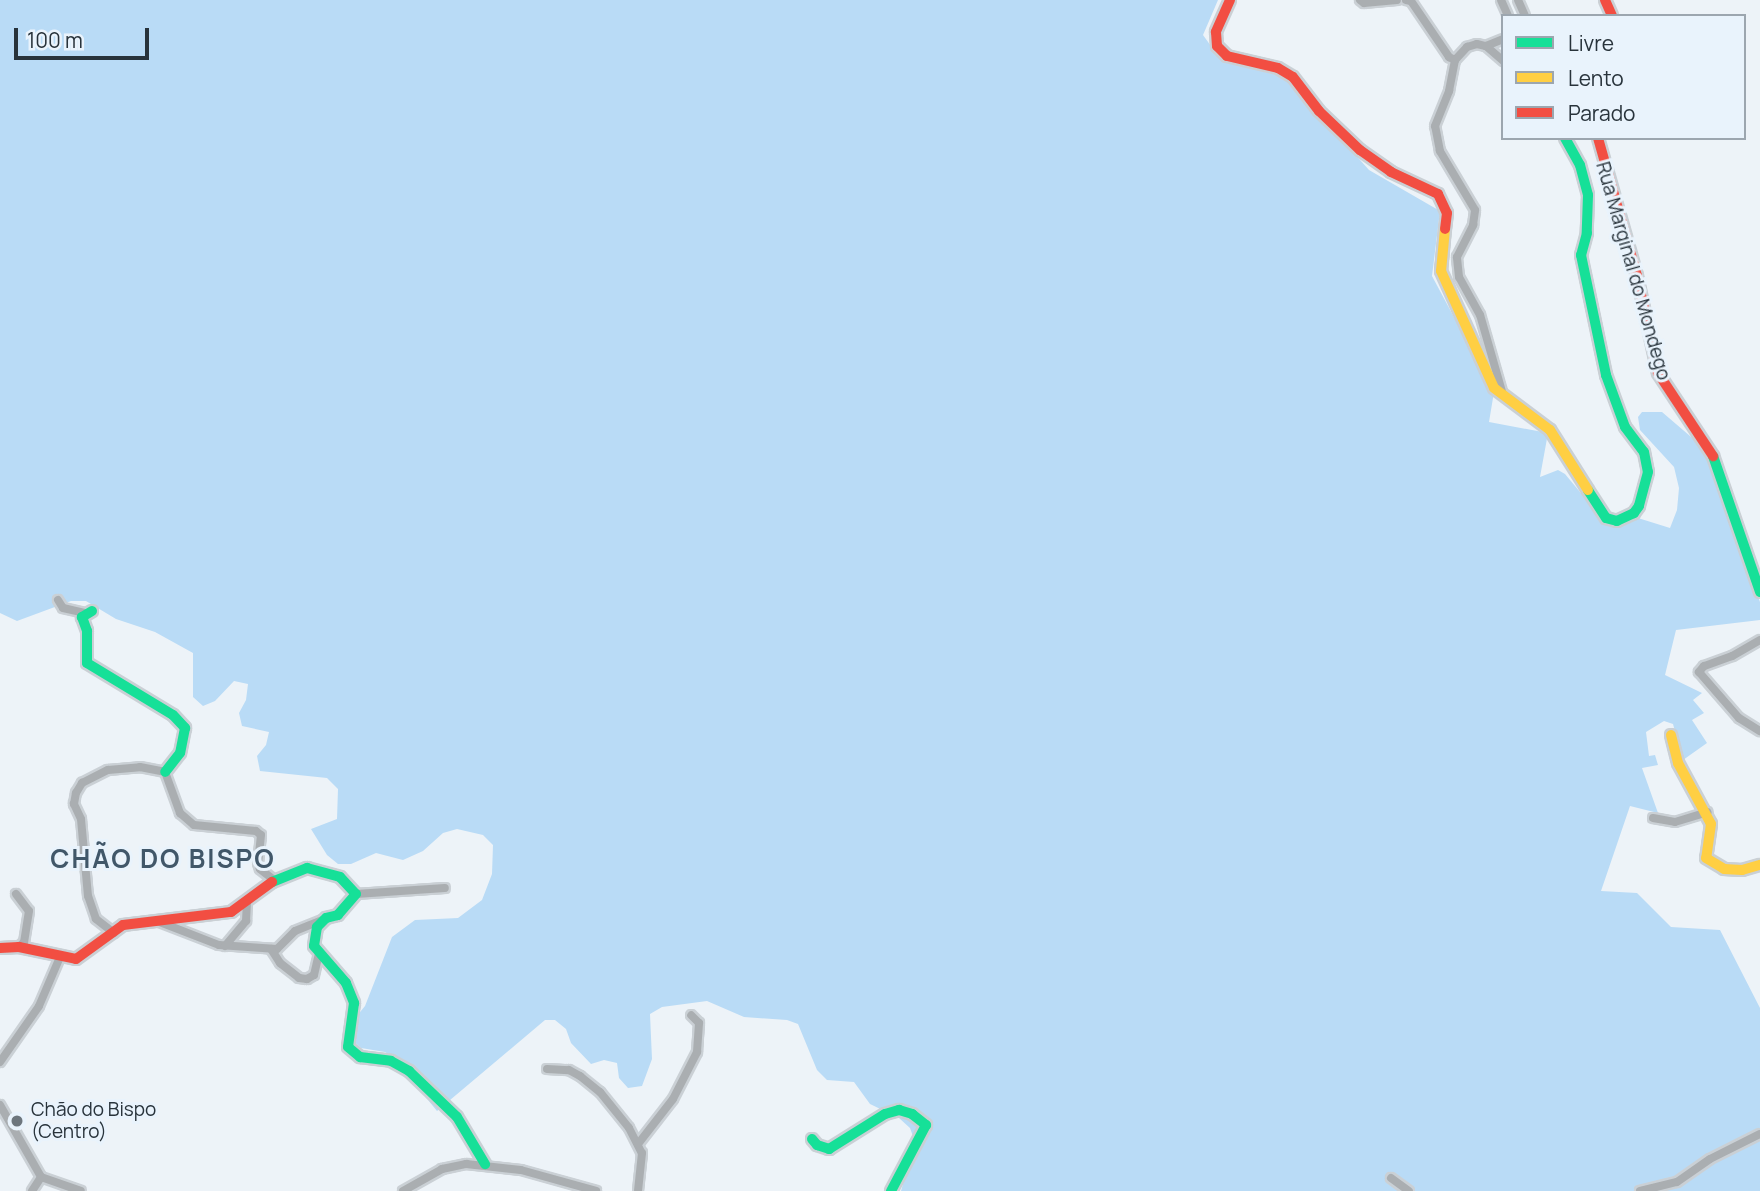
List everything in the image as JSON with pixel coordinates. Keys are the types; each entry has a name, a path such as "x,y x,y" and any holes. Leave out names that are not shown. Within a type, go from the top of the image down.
{"street":[{"path":"1230,0 1216,32 1217,46 1227,56 1278,68 1293,77 1319,111 1360,150 1391,172 1438,194 1447,213 1441,271 1494,388 1550,430 1606,518 1617,521 1634,513 1639,506 1648,472 1644,452 1625,427 1613,401 1606,375 1581,255 1587,233 1588,195 1580,165 1566,140"},
{"path":"1360,0 1364,3 1397,0"},
{"path":"1409,0 1449,57 1455,60"},
{"path":"1486,46 1501,40"},
{"path":"1501,59 1486,46 1477,44 1467,47 1455,60 1450,91 1435,126 1440,150 1475,210 1473,225 1457,257 1459,277 1480,315 1503,396"},
{"name":"Rua Marginal do Mondego","path":"1599,140 1634,264 1658,373 1716,460 1760,592"},
{"path":"58,600 62,608 88,612 86,663 173,715 185,728 180,753 165,772"},
{"path":"1760,640 1732,656 1704,666 1699,672 1739,718 1760,731"},
{"path":"1671,735 1678,763 1707,812 1711,824 1706,858 1724,869 1742,870 1760,865"},
{"path":"114,933 96,919 88,896 81,819 74,804 76,793 82,783 108,770 140,767 165,772"},
{"path":"165,772 180,813 189,822 194,825 256,831 261,835 258,863 260,869 274,880"},
{"path":"1653,818 1675,822 1707,812"},
{"path":"0,948 19,947 76,959 123,925 231,912 274,880 307,868 340,877 356,894"},
{"path":"157,921 225,946 281,948 288,937 305,925 338,915 356,894 445,888"},
{"path":"16,894 29,911 24,942 19,947"},
{"path":"225,946 246,921 247,900"},
{"path":"326,918 314,935 314,946 346,983 354,1003 348,1047 360,1057 391,1061 409,1071 457,1117 485,1164"},
{"path":"271,949 285,967 299,978 307,979 314,975 319,954"},
{"path":"0,1062 39,1006 61,957"},
{"path":"638,1144 673,1099 697,1052 699,1023 691,1015"},
{"path":"547,1069 569,1070 600,1092 629,1128 642,1153 638,1191"},
{"path":"0,1105 41,1177 80,1191"},
{"path":"812,1139 817,1145 830,1149 885,1114 899,1110 912,1114 926,1125 891,1191"},
{"path":"1640,1191 1677,1182 1710,1159 1760,1134"},
{"path":"403,1191 442,1169 485,1164 521,1170 574,1188 596,1191"},
{"path":"32,1191 41,1177"},
{"path":"1391,1178 1409,1191"}],"shaded area":[{"path":"0,0 1218,0 1203,35 1221,60 1287,78 1369,170 1440,211 1432,276 1494,392 1489,422 1548,433 1540,477 1558,470 1565,474 1605,522 1638,518 1670,528 1677,510 1679,488 1674,467 1640,430 1638,417 1642,412 1662,412 1704,448 1760,602 1760,620 1676,630 1665,675 1702,693 1693,700 1704,713 1692,720 1707,743 1683,760 1673,724 1664,721 1646,732 1649,756 1655,755 1658,765 1642,768 1658,813 1630,806 1601,891 1637,893 1671,927 1720,930 1760,1008 1760,1191 901,1191 915,1142 910,1128 899,1118 870,1104 854,1082 827,1080 817,1070 798,1024 787,1020 744,1017 707,1001 662,1007 650,1014 652,1059 642,1086 628,1088 619,1078 617,1063 604,1060 591,1064 571,1043 566,1029 555,1020 545,1020 437,1111 393,1057 385,1052 361,1048 351,1039 356,1017 365,1006 392,937 415,920 458,918 482,900 492,874 493,845 483,835 457,829 443,833 423,851 403,860 376,853 351,864 338,864 327,855 311,829 337,819 338,789 327,778 260,771 257,756 266,745 269,732 242,726 239,713 246,700 248,684 234,681 215,701 203,706 193,697 193,653 155,632 116,619 86,601 71,601 17,621 0,613"}],"traffic: fast":[{"path":"1566,140 1580,165 1588,195 1587,233 1581,255 1606,375 1625,427 1644,452 1648,472 1639,506 1634,513 1617,521 1606,518 1588,490"},
{"path":"1713,456 1760,592"},
{"path":"92,611 82,617 87,631 87,663 173,715 185,728 180,753 165,772"},
{"path":"272,882 307,868 340,877 356,894 338,915 326,918 317,927 314,946 346,983 354,1003 348,1047 360,1057 391,1061 409,1071 457,1117 485,1164"},
{"path":"812,1139 817,1145 829,1149 885,1114 899,1110 912,1114 926,1125 891,1191"}],"traffic: slow":[{"path":"1445,229 1441,271 1494,388 1550,430 1588,490"},
{"path":"1671,735 1678,763 1711,824 1706,858 1724,869 1742,870 1760,865"}],"traffic: jam":[{"path":"1230,0 1216,32 1217,46 1227,56 1278,68 1293,77 1319,111 1360,150 1391,172 1438,194 1447,213 1445,229"},
{"path":"1605,0 1611,14"},
{"path":"1599,140 1637,276 1658,373 1713,456"},
{"path":"0,948 19,947 76,959 123,925 231,912 272,882"}],"place":[{"name":"Chão do Bispo (Centro)","path":"17,1121"}],"district":[{"name":"CHÃO DO BISPO","path":"163,859"}]}
